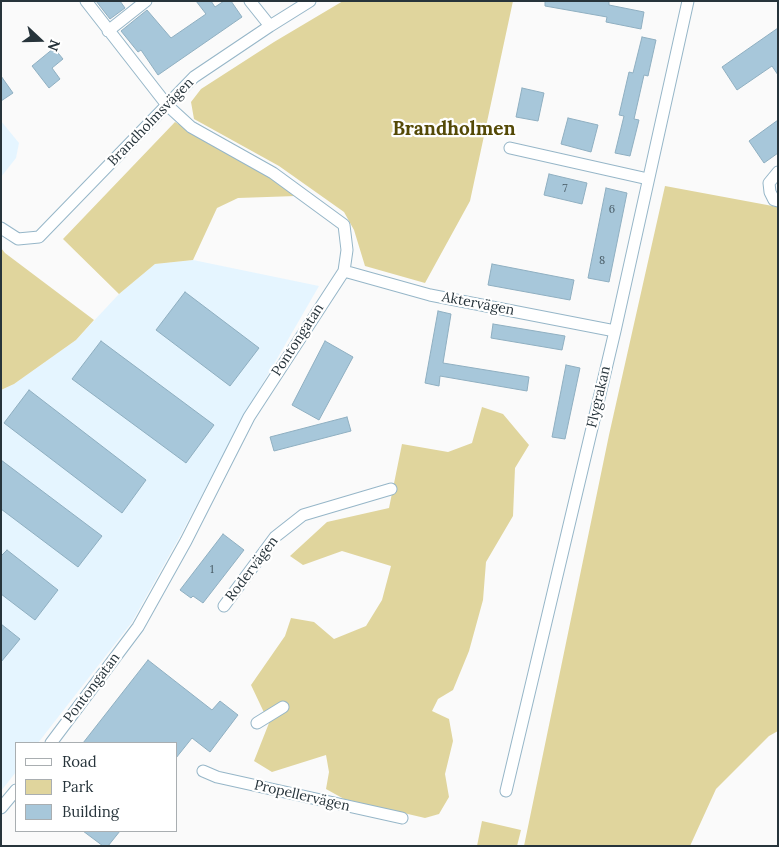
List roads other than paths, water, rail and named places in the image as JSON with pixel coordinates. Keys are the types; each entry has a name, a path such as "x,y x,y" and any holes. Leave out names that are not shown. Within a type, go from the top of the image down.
{"street":[{"path":"86,1 167,105 191,127 273,173 344,225 347,250 344,271"},
{"path":"108,31 146,1"},
{"path":"250,1 270,26"},
{"name":"Brandholmsvägen","path":"1,228 18,239 39,237 194,77 310,1"},
{"name":"Flygrakan","path":"506,791 615,331 688,1"},
{"path":"510,148 648,179"},
{"path":"778,172 769,183 770,192 774,200 778,201"},
{"name":"Aktervägen","path":"344,271 430,295 615,331"},
{"name":"Pontongatan","path":"51,742 138,627 186,541 249,417 330,289 344,271"},
{"name":"Rodervägen","path":"224,606 276,537 303,515 391,489"},
{"path":"257,724 283,707"},
{"name":"Propellervägen","path":"203,771 217,777 402,818"},
{"path":"1,808 15,791"}],"district":[{"name":"Brandholmen","path":"454,130"}]}
